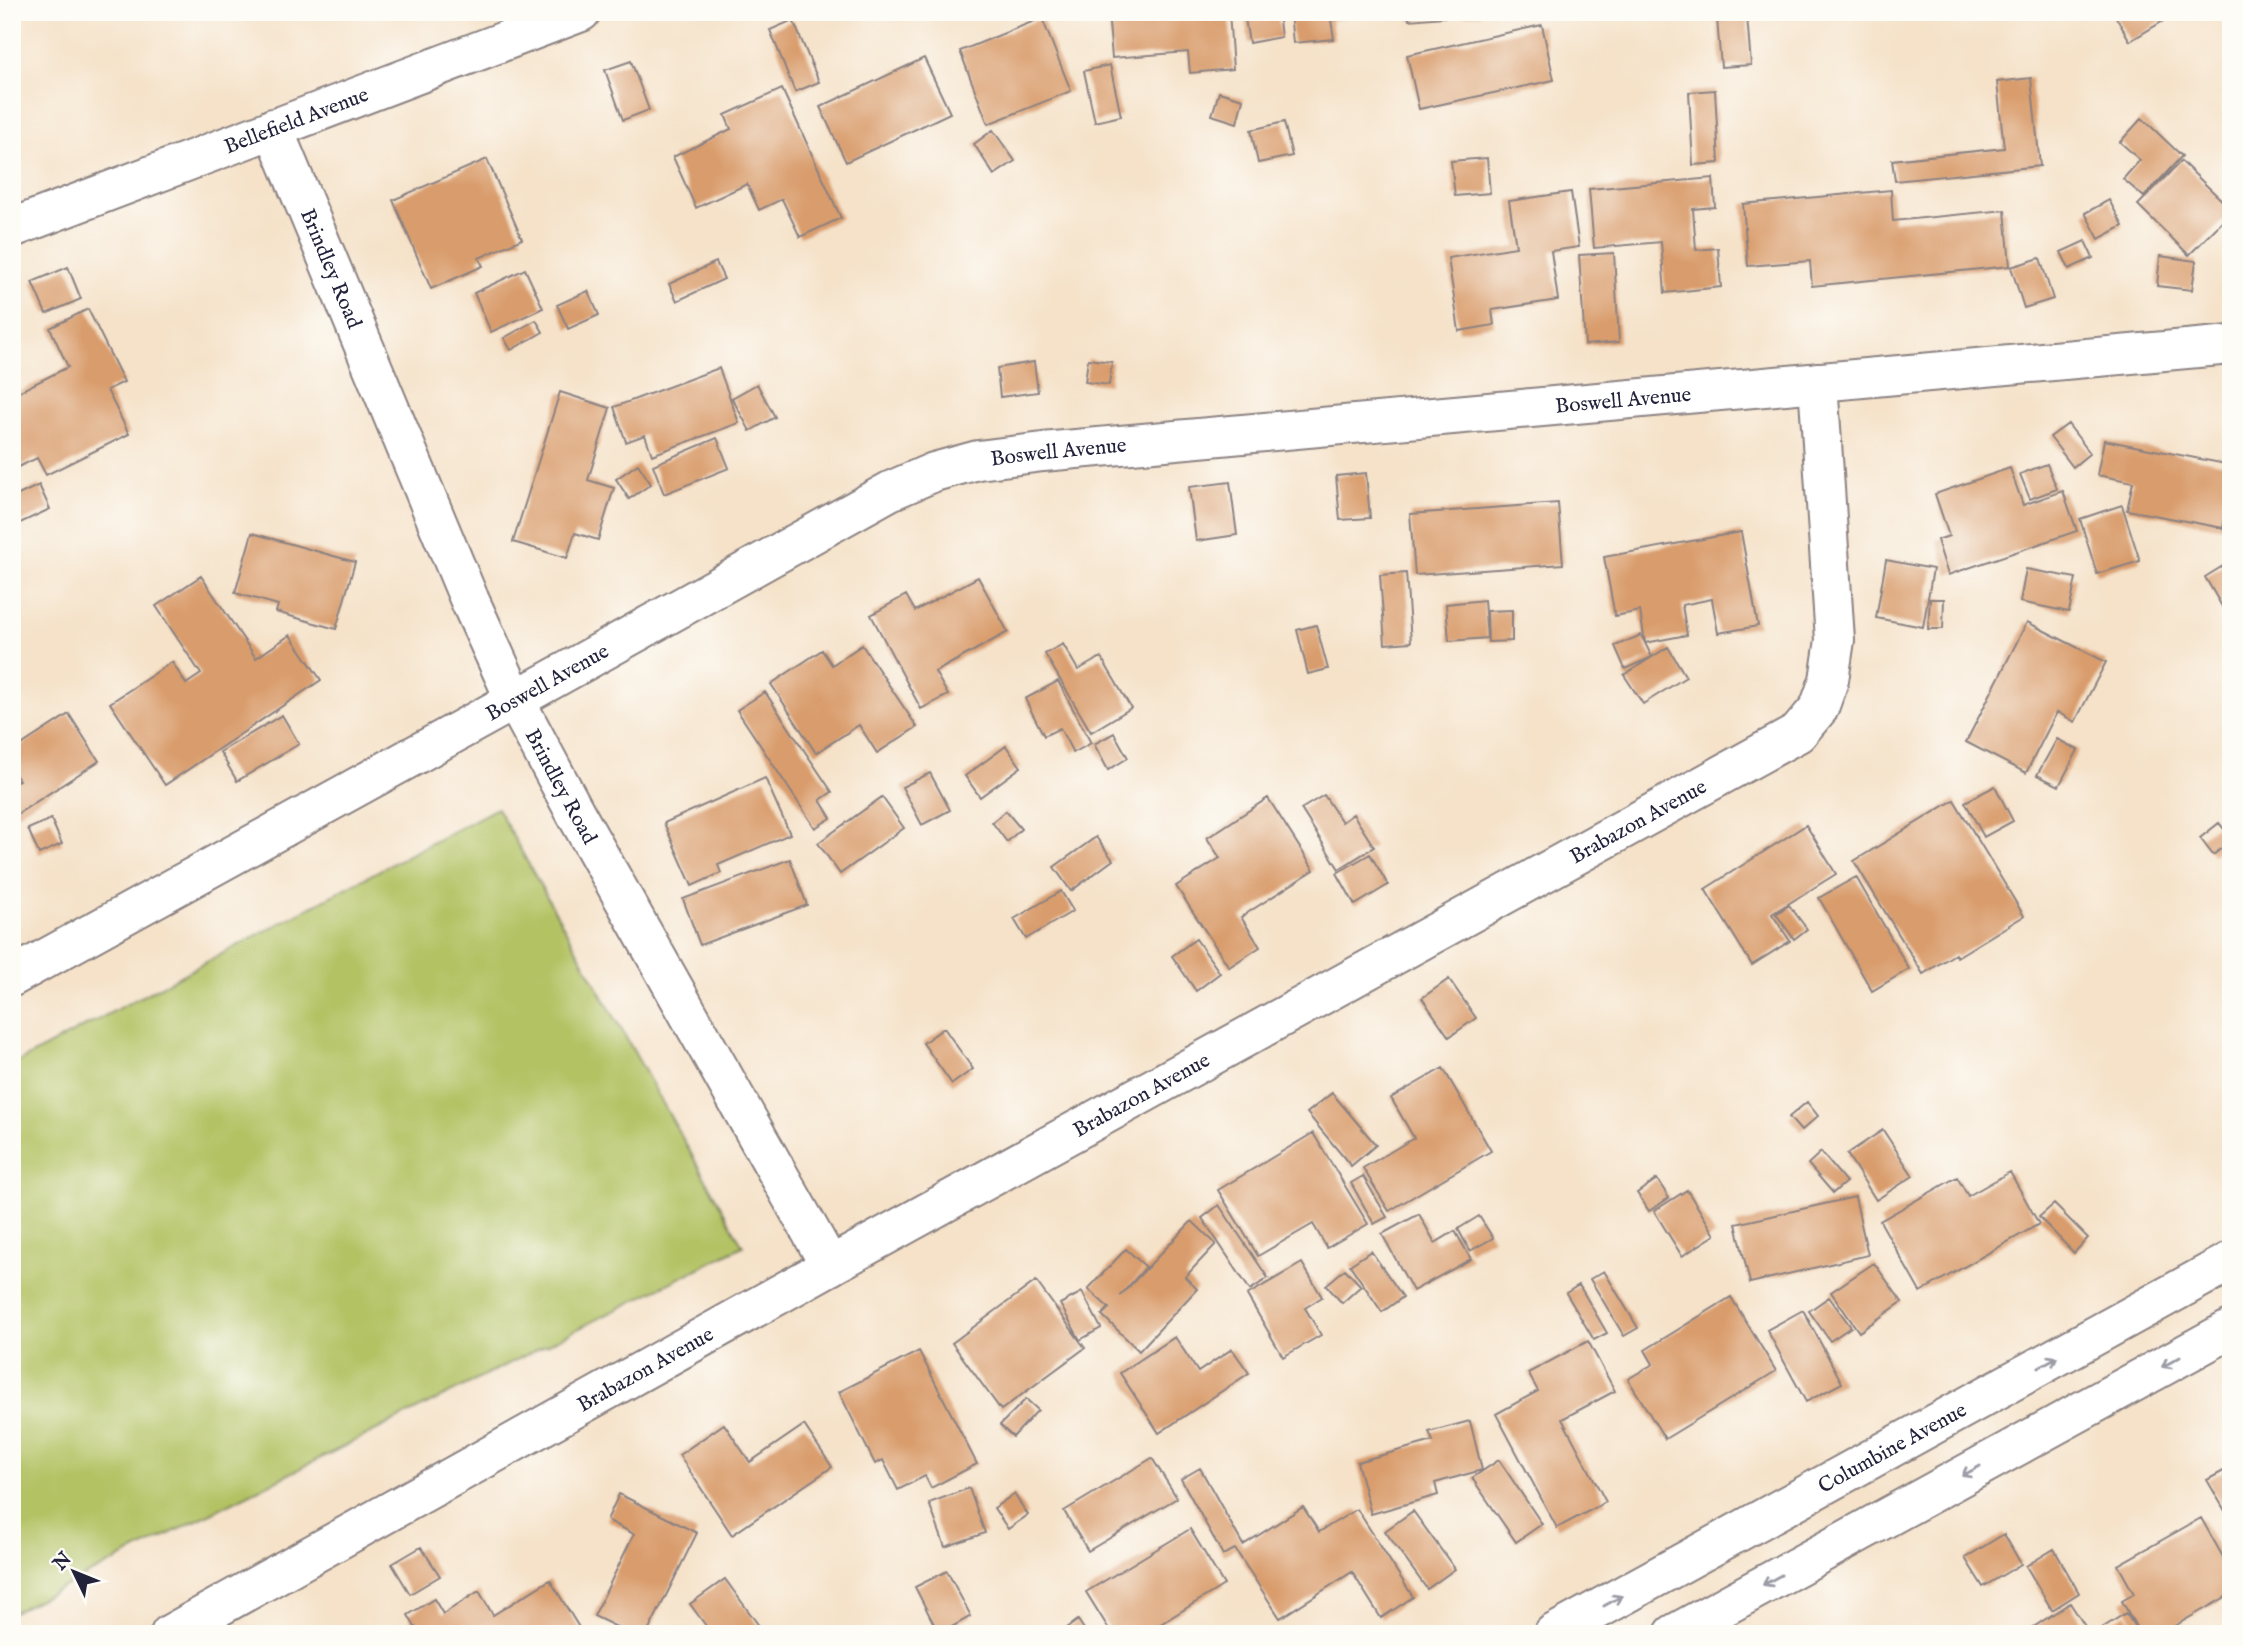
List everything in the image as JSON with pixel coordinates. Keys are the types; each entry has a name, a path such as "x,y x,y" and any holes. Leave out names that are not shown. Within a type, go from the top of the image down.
{"street":[{"name":"Bellefield Avenue","path":"12,228 581,12"},
{"name":"Brindley Road","path":"273,128 465,588 516,700 576,814 830,1266"},
{"name":"Boswell Avenue","path":"12,977 890,491 934,472 978,460 2231,345"},
{"name":"Brabazon Avenue","path":"170,1634 830,1266 1798,733 1819,708 1829,680 1835,640 1818,382"},
{"name":"Columbine Avenue","path":"1553,1634 2231,1261"},
{"path":"1674,1634 2231,1329"},
{"path":"2004,1387 2025,1441"}],"green space":[{"path":"497,808 743,1246 12,1613 12,1065"}],"building":[{"path":"1108,12 1229,12 1233,69 1190,73 1188,52 1112,58"},
{"path":"1244,12 1278,12 1281,37 1249,43"},
{"path":"1290,12 1381,14 1331,20 1334,39 1293,43"},
{"path":"1408,12 1480,12 1481,14 1409,20"},
{"path":"2113,12 2178,12 2130,41"},
{"path":"1747,16 1751,65 1721,67 1717,19"},
{"path":"1042,18 1071,91 988,124 960,51"},
{"path":"793,20 819,82 795,92 770,30"},
{"path":"1542,25 1554,80 1419,109 1407,55"},
{"path":"924,58 950,113 846,162 820,107"},
{"path":"631,61 649,110 623,120 605,70"},
{"path":"1110,65 1121,116 1095,122 1084,71"},
{"path":"2031,78 2040,166 1895,181 1892,160 2004,148 1997,82"},
{"path":"782,89 841,218 800,237 782,199 759,210 747,184 696,208 673,157 731,129 725,115"},
{"path":"1715,90 1719,163 1693,165 1689,92"},
{"path":"1219,92 1243,99 1237,123 1212,115"},
{"path":"2142,118 2182,156 2144,197 2123,179 2140,160 2120,142"},
{"path":"1284,122 1292,156 1258,163 1251,130"},
{"path":"993,130 1015,161 994,175 974,144"},
{"path":"1487,158 1490,193 1455,196 1451,161"},
{"path":"487,159 522,239 479,258 483,266 431,289 393,200"},
{"path":"2181,161 2231,209 2231,213 2189,255 2138,205"},
{"path":"1713,178 1715,207 1693,209 1696,250 1718,248 1721,287 1665,293 1661,242 1594,248 1589,189"},
{"path":"1891,190 1893,221 2005,210 2010,266 1812,286 1810,261 1748,266 1743,204"},
{"path":"1571,192 1579,247 1551,251 1558,300 1492,310 1494,325 1459,331 1448,258 1516,247 1509,201"},
{"path":"2109,200 2123,226 2099,239 2085,213"},
{"path":"2085,241 2093,258 2069,269 2061,252"},
{"path":"1614,253 1619,342 1585,345 1579,255"},
{"path":"2160,256 2196,261 2192,290 2157,286"},
{"path":"2040,258 2053,299 2024,308 2011,267"},
{"path":"716,262 724,279 677,301 669,284"},
{"path":"68,267 81,299 46,314 32,282"},
{"path":"525,269 543,308 491,332 474,293"},
{"path":"588,291 599,315 568,329 557,305"},
{"path":"88,309 124,382 107,390 129,434 46,475 37,458 12,470 12,395 68,367 50,328"},
{"path":"536,320 543,332 511,350 504,338"},
{"path":"1088,359 1112,362 1109,385 1085,382"},
{"path":"1034,362 1038,392 1000,397 997,368"},
{"path":"719,368 739,423 652,455 645,435 626,442 614,407"},
{"path":"757,384 775,417 750,431 732,398"},
{"path":"560,392 610,408 588,480 614,488 598,540 575,533 567,558 513,542"},
{"path":"2068,424 2090,453 2073,467 2050,437"},
{"path":"717,438 729,468 664,494 653,465"},
{"path":"2104,440 2231,465 2231,489 2223,528 2127,510 2133,482 2097,475"},
{"path":"638,464 651,484 629,499 616,479"},
{"path":"2047,464 2057,489 2030,499 2020,474"},
{"path":"2010,468 2023,505 2063,491 2077,531 1948,575 1937,540 1949,536 1935,494"},
{"path":"1366,473 1370,518 1340,520 1336,476"},
{"path":"1230,482 1237,535 1196,541 1189,487"},
{"path":"39,485 50,509 18,524 12,513 12,498"},
{"path":"1558,503 1563,564 1415,575 1410,514"},
{"path":"2122,505 2140,561 2097,574 2080,519"},
{"path":"1741,532 1758,626 1718,633 1712,599 1682,605 1687,635 1645,643 1640,611 1615,616 1604,557"},
{"path":"252,533 355,562 336,629 276,612 278,605 235,593"},
{"path":"1886,560 1933,569 1923,627 1876,618"},
{"path":"2231,561 2231,622 2205,577"},
{"path":"2026,569 2076,578 2069,612 2020,602"},
{"path":"1406,573 1411,642 1385,644 1380,575"},
{"path":"201,576 256,658 290,635 321,680 165,785 110,703 172,662 186,684 201,674 156,606"},
{"path":"978,577 1008,632 935,672 948,695 921,709 871,615 906,595 915,611"},
{"path":"1930,599 1944,599 1943,629 1928,629"},
{"path":"1484,600 1487,638 1449,641 1446,604"},
{"path":"1512,610 1512,641 1488,642 1487,611"},
{"path":"2027,622 2106,662 2075,722 2057,712 2026,773 1966,742"},
{"path":"1316,625 1328,669 1308,674 1297,630"},
{"path":"1641,635 1652,657 1625,669 1615,646"},
{"path":"1063,644 1078,670 1101,657 1131,708 1091,732 1045,654"},
{"path":"862,645 917,727 877,753 859,725 816,753 771,684 822,650 832,665"},
{"path":"1668,647 1686,677 1643,704 1624,675"},
{"path":"1058,681 1091,743 1073,753 1060,728 1044,736 1025,699"},
{"path":"765,692 832,792 820,800 831,818 815,828 737,710"},
{"path":"69,714 99,761 14,816 12,784 19,780 12,770 12,751"},
{"path":"282,715 299,744 237,781 220,752"},
{"path":"1114,733 1128,758 1108,770 1094,744"},
{"path":"2057,739 2078,750 2059,786 2037,775"},
{"path":"1006,746 1021,767 980,797 965,776"},
{"path":"930,773 950,810 922,825 902,787"},
{"path":"765,778 790,834 718,865 721,873 692,886 664,823"},
{"path":"1995,786 2013,821 1984,837 1965,802"},
{"path":"1324,795 1342,822 1353,814 1374,847 1339,869 1301,809"},
{"path":"882,797 904,828 840,874 818,843"},
{"path":"1268,798 1314,870 1241,917 1260,947 1229,967 1176,886 1220,858 1207,838"},
{"path":"1954,800 2024,916 1957,957 1955,954 1923,974 1854,861"},
{"path":"1006,811 1021,829 1007,842 992,822"},
{"path":"51,819 62,844 39,854 28,829"},
{"path":"2219,823 2231,837 2231,841 2213,855 2200,838"},
{"path":"1806,825 1836,874 1772,914 1790,941 1752,965 1705,889"},
{"path":"1096,837 1113,860 1071,891 1054,867"},
{"path":"1370,854 1388,885 1355,905 1337,873"},
{"path":"790,859 807,905 700,945 683,899"},
{"path":"1856,877 1909,969 1872,991 1819,898"},
{"path":"1061,891 1073,911 1026,939 1014,919"},
{"path":"1789,905 1807,929 1794,939 1776,914"},
{"path":"1196,939 1220,973 1196,991 1172,956"},
{"path":"1449,979 1476,1018 1449,1037 1422,998"},
{"path":"944,1028 973,1069 952,1084 923,1043"},
{"path":"1443,1068 1491,1151 1389,1211 1363,1168 1414,1138 1391,1098"},
{"path":"1332,1093 1376,1145 1351,1166 1307,1113"},
{"path":"1807,1102 1818,1116 1801,1131 1789,1117"},
{"path":"1883,1130 1913,1176 1876,1200 1847,1154"},
{"path":"1313,1133 1368,1224 1327,1248 1313,1224 1258,1256 1218,1190"},
{"path":"1821,1152 1846,1182 1833,1193 1808,1164"},
{"path":"2010,1172 2039,1224 1920,1292 1880,1221 1957,1177 1968,1196"},
{"path":"1363,1176 1387,1217 1374,1224 1351,1183"},
{"path":"1657,1179 1669,1198 1649,1211 1637,1193"},
{"path":"1687,1190 1715,1235 1682,1256 1654,1211"},
{"path":"1855,1197 1868,1255 1750,1283 1736,1224"},
{"path":"2054,1204 2088,1238 2074,1253 2039,1217"},
{"path":"1219,1205 1268,1278 1250,1290 1202,1218"},
{"path":"1419,1214 1435,1243 1455,1231 1471,1259 1413,1291 1382,1234"},
{"path":"1479,1216 1493,1238 1470,1251 1458,1229"},
{"path":"1192,1221 1216,1244 1185,1277 1197,1289 1139,1351 1102,1315 1109,1308 1088,1289 1126,1249 1146,1267 1120,1296"},
{"path":"1371,1251 1403,1297 1382,1312 1350,1265"},
{"path":"1302,1263 1322,1297 1305,1308 1321,1335 1283,1357 1247,1295"},
{"path":"1874,1263 1902,1302 1859,1332 1831,1292"},
{"path":"1345,1269 1361,1286 1342,1303 1326,1285"},
{"path":"1604,1271 1638,1328 1624,1336 1590,1279"},
{"path":"1036,1281 1085,1348 1001,1410 952,1343"},
{"path":"1579,1285 1607,1333 1594,1340 1566,1293"},
{"path":"1082,1292 1101,1328 1080,1340 1060,1304"},
{"path":"1731,1297 1776,1371 1665,1439 1628,1379 1653,1364 1645,1350"},
{"path":"1829,1297 1851,1327 1830,1341 1809,1311"},
{"path":"1803,1310 1842,1383 1806,1402 1767,1330"},
{"path":"1175,1337 1198,1372 1232,1349 1249,1373 1159,1433 1120,1373"},
{"path":"1588,1341 1615,1391 1562,1419 1606,1502 1557,1528 1496,1414 1538,1391 1528,1373"},
{"path":"919,1351 977,1464 931,1488 925,1476 898,1490 883,1460 875,1464 839,1392"},
{"path":"1026,1399 1038,1410 1013,1437 1000,1425"},
{"path":"1470,1421 1482,1470 1435,1483 1438,1495 1371,1514 1357,1462 1433,1441 1429,1432"},
{"path":"724,1424 750,1462 804,1425 832,1467 732,1535 679,1455"},
{"path":"1152,1458 1177,1498 1088,1551 1064,1511"},
{"path":"1499,1460 1542,1524 1516,1542 1472,1478"},
{"path":"2231,1467 2231,1521 2207,1480"},
{"path":"1200,1468 1243,1545 1303,1507 1319,1532 1357,1509 1413,1597 1381,1618 1352,1572 1280,1618 1235,1549 1223,1555 1181,1479"},
{"path":"969,1488 985,1533 945,1547 929,1503"},
{"path":"619,1494 697,1533 647,1634 631,1634 594,1616 634,1534 607,1520"},
{"path":"1014,1494 1028,1515 1008,1529 994,1508"},
{"path":"1413,1511 1455,1569 1427,1589 1385,1531"},
{"path":"2201,1518 2231,1571 2231,1594 2160,1634 2140,1634 2122,1601 2134,1594 2118,1565"},
{"path":"1190,1529 1224,1585 1144,1634 1112,1634 1086,1592"},
{"path":"2004,1534 2021,1564 1983,1587 1965,1558"},
{"path":"421,1547 440,1576 410,1594 392,1564"},
{"path":"2054,1549 2079,1593 2052,1610 2026,1566"},
{"path":"947,1571 971,1616 939,1634 915,1587"},
{"path":"725,1579 765,1634 733,1634 728,1627 719,1634 712,1634 690,1604"},
{"path":"550,1580 583,1634 419,1634 408,1615 434,1599 443,1614 479,1591 493,1615"},
{"path":"2070,1603 2090,1634 2023,1634"},
{"path":"2126,1613 2139,1634 2106,1634 2102,1628"},
{"path":"1078,1620 1087,1634 1059,1634"}]}
